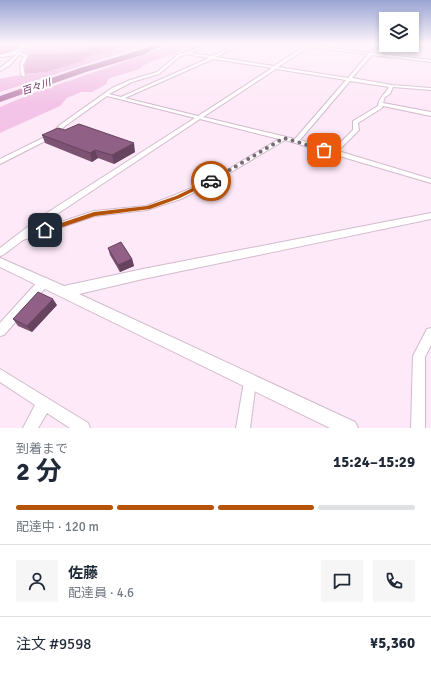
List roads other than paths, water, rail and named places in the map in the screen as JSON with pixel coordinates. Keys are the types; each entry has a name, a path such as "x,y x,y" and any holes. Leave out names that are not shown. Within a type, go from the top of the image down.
{"street":[{"path":"22,64 21,69 24,76"},
{"path":"0,162 52,136 63,125 114,89 127,82 158,73 168,64"},
{"path":"122,98 199,64"},
{"path":"250,64 392,86 431,89"},
{"path":"0,253 42,220 281,64"},
{"path":"296,141 362,64"},
{"path":"334,152 356,130 355,122 380,107 383,96 388,93 392,86"},
{"path":"107,94 296,141 431,181"},
{"path":"380,104 431,114"},
{"path":"18,238 94,214 147,208 178,197 214,180 284,138"},
{"path":"63,292 143,274 431,216"},
{"path":"0,262 349,428"},
{"path":"0,331 44,282"},
{"path":"418,428 419,356 431,332"},
{"path":"0,375 83,428"},
{"path":"243,428 250,382"},
{"path":"30,428 44,404"}],"waterway":[{"name":"百々川","path":"0,99 103,64"}]}
